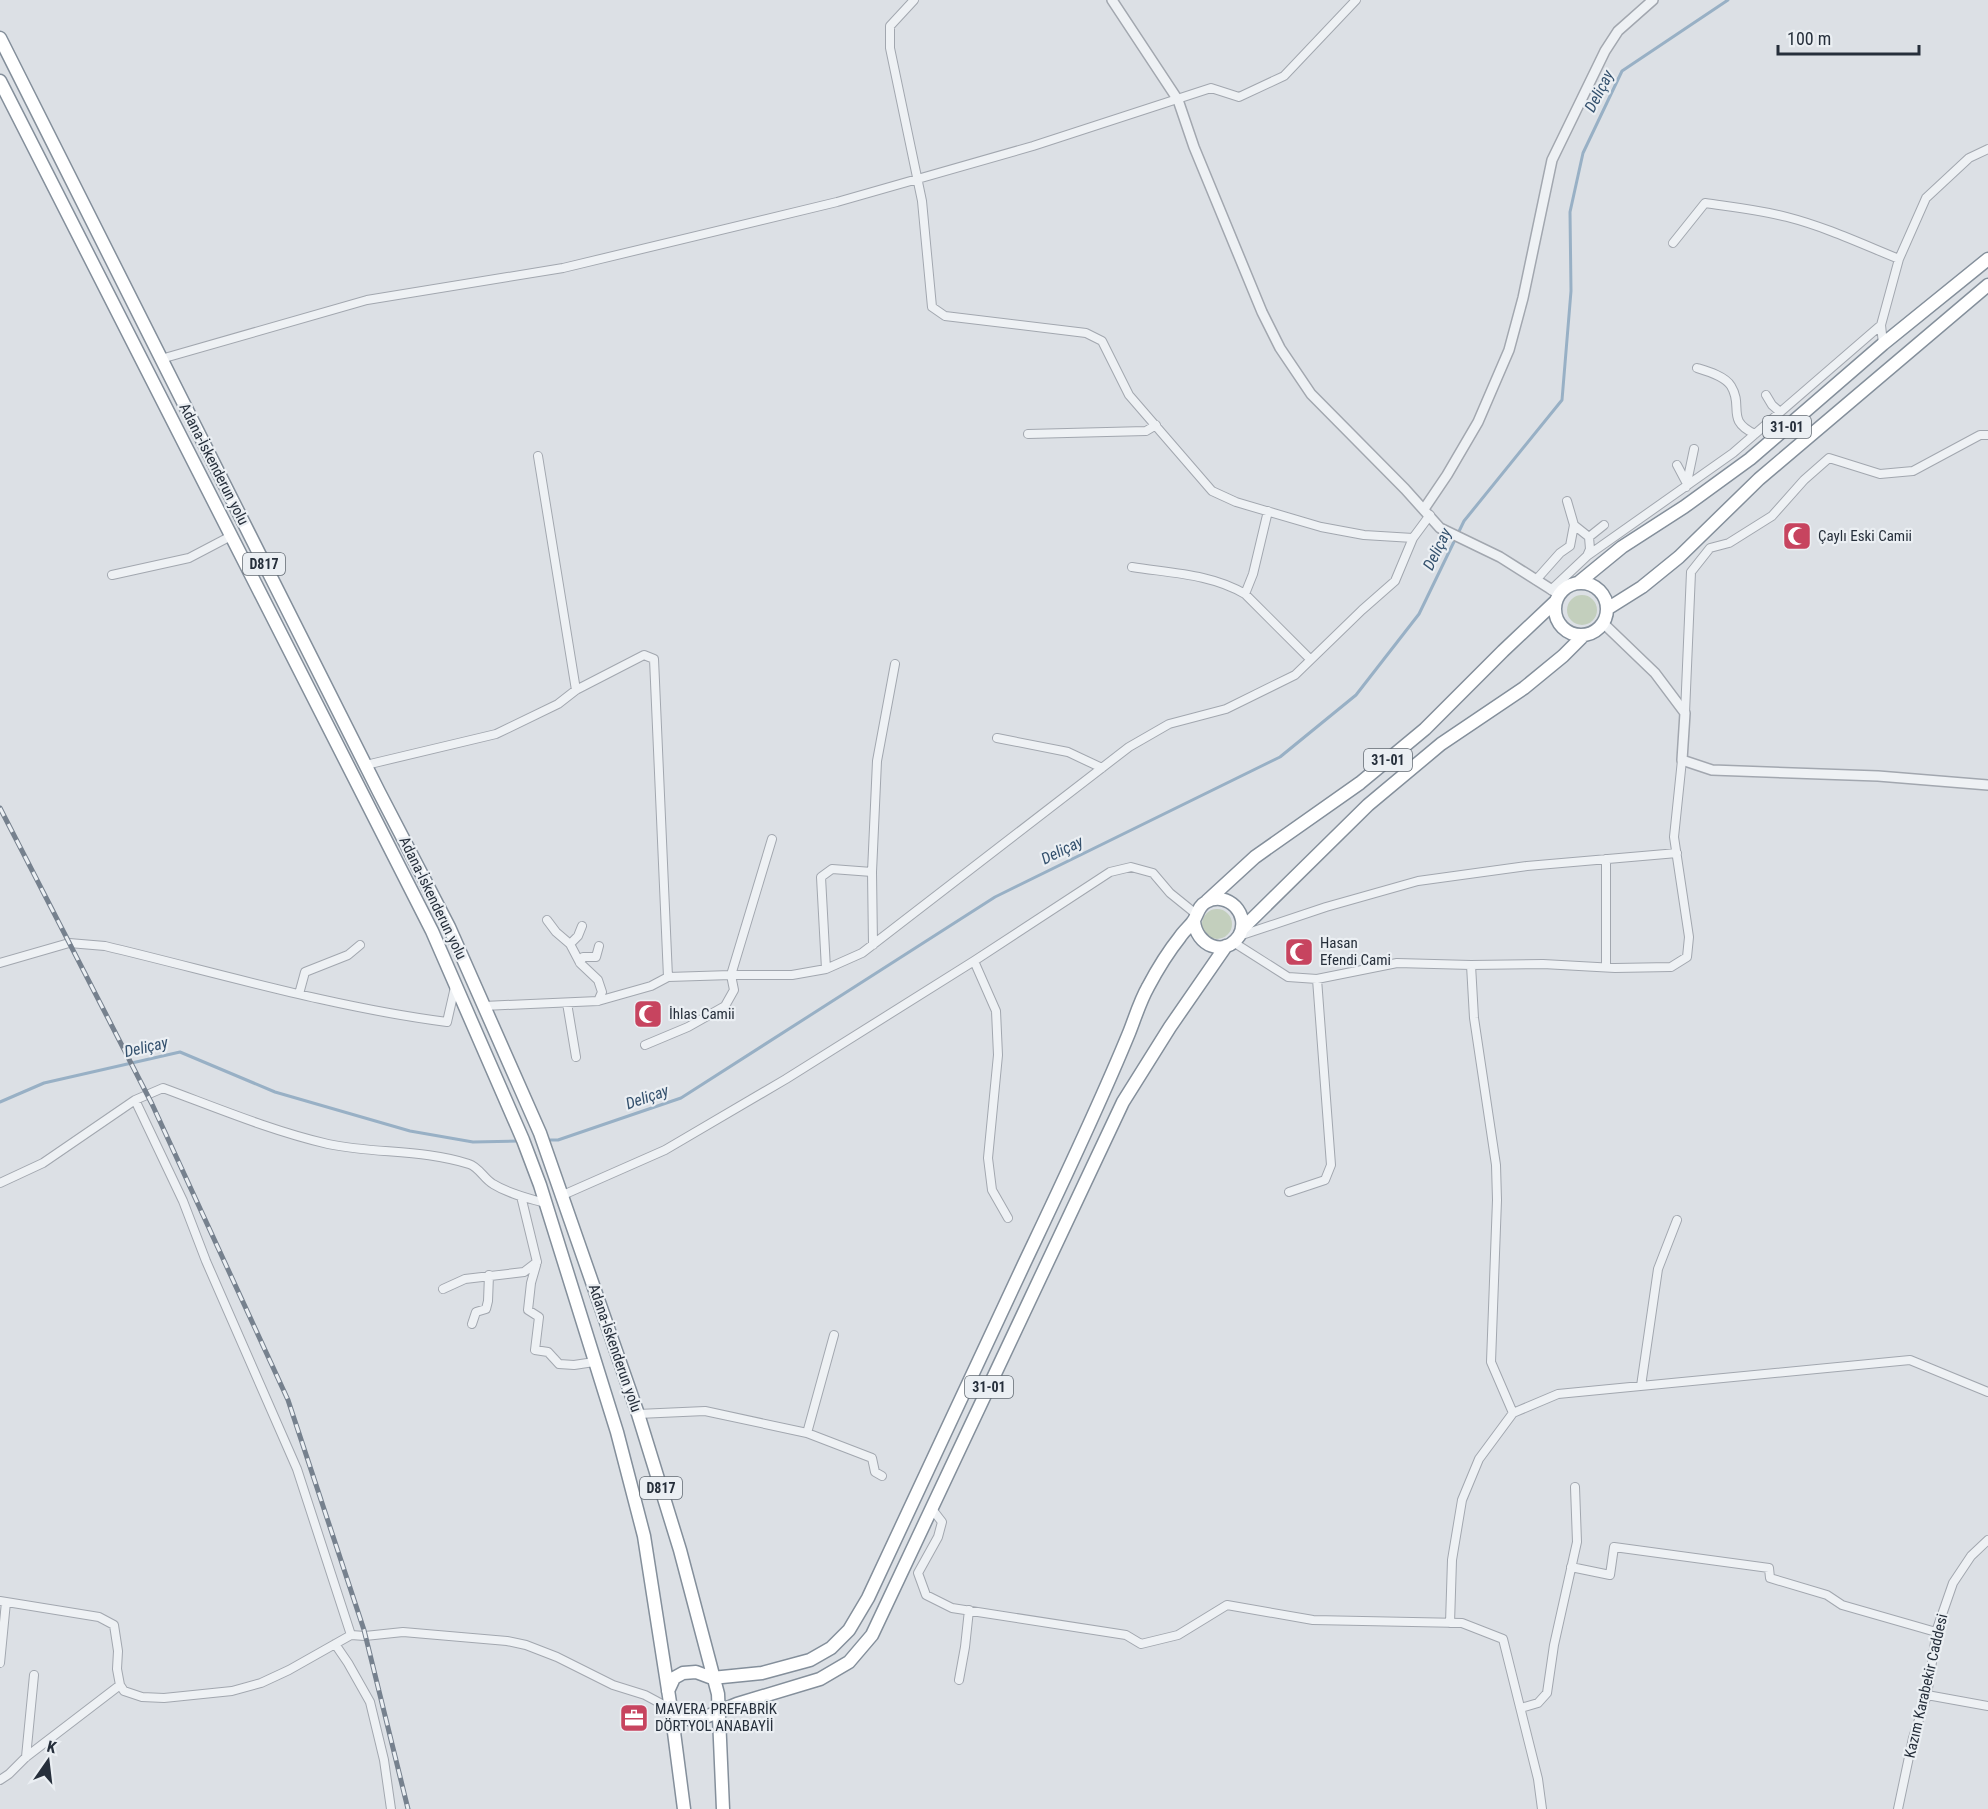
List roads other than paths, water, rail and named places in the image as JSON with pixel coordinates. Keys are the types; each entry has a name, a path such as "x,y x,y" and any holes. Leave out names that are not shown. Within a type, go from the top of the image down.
{"highway":[{"name":"Adana-İskenderun yolu","path":"0,38 449,927 523,1092 557,1177 638,1414 680,1550 718,1694 723,1809"},
{"name":"D817","path":"0,81 432,931 455,987"},
{"name":"31-01","path":"1578,584 1622,547 1684,507 1750,459 1883,344 1988,259"},
{"name":"31-01","path":"1607,609 1642,587 1679,556 1759,479 1988,285"},
{"path":"1585,584 1598,590 1606,602 1607,609 1603,623 1592,633 1584,635 1570,632 1564,628 1556,616 1556,595 1564,589 1585,584"},
{"name":"31-01","path":"1206,902 1255,857 1360,783 1425,729 1556,595"},
{"name":"31-01","path":"671,1708 686,1719 703,1719 718,1711 820,1679 849,1662 872,1635 1123,1102 1170,1028 1235,938 1368,805 1441,744 1524,688 1563,656 1584,635"},
{"path":"1221,899 1236,906 1242,920 1235,938 1219,947 1203,942 1195,929 1195,918 1206,902 1221,899"},
{"name":"31-01","path":"668,1691 675,1678 683,1673 696,1672 712,1678 762,1673 810,1660 831,1648 849,1630 868,1598 1044,1221 1148,987 1180,936 1195,918"},
{"name":"Adana-İskenderun yolu","path":"455,987 506,1097 540,1185 617,1431 644,1536 684,1809"}],"street":[{"path":"914,0 890,26 890,48 917,179 929,261 932,307 945,316 1086,333 1102,341 1129,395 1212,491 1236,502 1322,527 1354,533 1413,538"},
{"path":"1112,0 1178,100 1194,147 1252,290 1280,348 1311,394 1440,528 1500,557 1556,595 1587,556 1755,434 1881,325"},
{"path":"161,358 368,300 563,268 837,202 1033,146 1211,88 1239,98 1284,76 1356,0"},
{"path":"484,1006 597,1001 651,986 668,977 792,975 826,969 862,953 873,945 1129,747 1169,724 1226,709 1295,675 1395,581 1413,538 1493,392 1509,350 1523,298 1552,160 1605,51 1618,32 1653,0"},
{"path":"1883,344 1881,325 1899,259 1926,198 1969,158 1988,149"},
{"path":"1672,243 1705,203 1788,217 1828,230 1899,259"},
{"path":"1697,368 1711,372 1730,384 1735,398 1737,420 1744,429 1755,434"},
{"path":"1766,395 1780,412"},
{"path":"1028,434 1146,431 1156,425"},
{"path":"1235,938 1288,977 1317,980 1397,963 1671,967 1687,957 1689,937 1674,837 1682,760 1691,572 1710,548 1729,543 1772,516 1804,480 1829,458 1880,474 1913,471 1980,435 1988,435"},
{"path":"1686,484 1694,449"},
{"path":"538,456 576,690"},
{"path":"1677,465 1686,484"},
{"path":"1536,580 1560,553 1570,546 1574,525 1567,501"},
{"path":"1245,594 1253,574 1268,511"},
{"path":"1574,525 1589,537 1590,549 1587,556"},
{"path":"1589,537 1604,525"},
{"path":"112,575 189,558 231,536"},
{"path":"1132,567 1210,579 1234,587 1245,594 1310,659"},
{"path":"1603,623 1655,673 1685,713"},
{"path":"366,765 496,734 558,704 576,690 644,655 654,660 668,977"},
{"path":"873,945 872,872 877,760 895,664"},
{"path":"997,738 1068,752 1102,768"},
{"path":"1682,760 1713,770 1878,776 1988,785"},
{"path":"645,1045 688,1027 725,1006 734,990 731,975 772,839"},
{"path":"1235,938 1326,907 1418,881 1527,866 1677,853"},
{"path":"1606,859 1606,967"},
{"path":"563,1195 665,1150 786,1079 1110,872 1131,867 1153,873 1195,918"},
{"path":"826,969 821,877 832,869 872,872"},
{"path":"548,920 556,932 570,944 580,963 598,980 602,992 597,1001"},
{"path":"570,944 578,936 582,927"},
{"path":"0,963 79,942 105,946 299,994 404,1017 447,1022 455,987"},
{"path":"299,994 305,972 348,955 360,945"},
{"path":"580,963 583,957 596,957 599,946"},
{"path":"974,961 996,1011 998,1055 988,1158 992,1190 1008,1218"},
{"path":"1471,965 1474,1018 1496,1165 1497,1200 1491,1362 1513,1413"},
{"path":"1289,1192 1325,1180 1331,1165 1317,980"},
{"path":"567,1003 576,1057"},
{"path":"0,1183 43,1163 135,1100 163,1088 264,1125 327,1143 353,1148 423,1153 450,1158 473,1165 492,1184 545,1203"},
{"path":"135,1100 174,1182 297,1469 351,1635"},
{"path":"521,1196 537,1262 531,1283 528,1310 539,1317 535,1350 548,1352 559,1364 574,1365 594,1362"},
{"path":"1641,1386 1658,1269 1677,1220"},
{"path":"442,1289 465,1279 524,1272 537,1262"},
{"path":"472,1324 476,1312 486,1309 489,1275"},
{"path":"807,1433 834,1335"},
{"path":"1449,1623 1452,1560 1462,1500 1479,1459 1513,1413 1558,1394 1910,1360 1988,1392"},
{"path":"638,1414 705,1411 807,1433 872,1458 875,1472 882,1476"},
{"path":"1521,1708 1538,1702 1547,1693 1554,1645 1577,1542 1575,1487"},
{"path":"932,1509 942,1522 938,1537 918,1573 926,1595 952,1608 1125,1635 1142,1644 1178,1635 1227,1605 1313,1620 1462,1623 1503,1640 1538,1779 1542,1809"},
{"name":"Kazım Karabekir Caddesi","path":"1898,1809 1913,1738 1927,1695 1936,1632 1953,1583 1971,1556 1988,1540"},
{"path":"1571,1567 1610,1575 1614,1547 1768,1568 1770,1578 1827,1596 1842,1605 1936,1632"},
{"path":"0,1663 3,1601 99,1617 114,1625 120,1685 124,1691 134,1695 164,1698 232,1691 261,1683 289,1670 351,1635 365,1636 403,1632 507,1641 526,1645 613,1685 645,1695 671,1708"},
{"path":"959,1680 969,1610"},
{"path":"334,1644 348,1663 369,1702 384,1760 391,1809"},
{"path":"26,1757 34,1675"},
{"path":"0,1780 26,1757 120,1685"},
{"path":"1927,1695 1988,1706"}],"waterway":[{"name":"Deliçay","path":"546,1140 558,1140 681,1098 995,897 1280,757 1356,695 1419,614 1464,521 1562,400 1571,291 1570,212 1583,153 1622,71 1728,0"},
{"name":"Deliçay","path":"0,1102 44,1083 180,1052 275,1092 410,1131 473,1142 519,1141"}],"railway":[{"path":"0,808 152,1104 288,1400 364,1630 408,1809"}],"place":[{"name":"Çaylı Eski Camii","path":"1797,536"},
{"name":"Hasan Efendi Cami","path":"1299,952"},
{"name":"İhlas Camii","path":"648,1014"},
{"name":"MAVERA PREFABRİK DÖRTYOL ANABAYİİ","path":"634,1718"}]}
